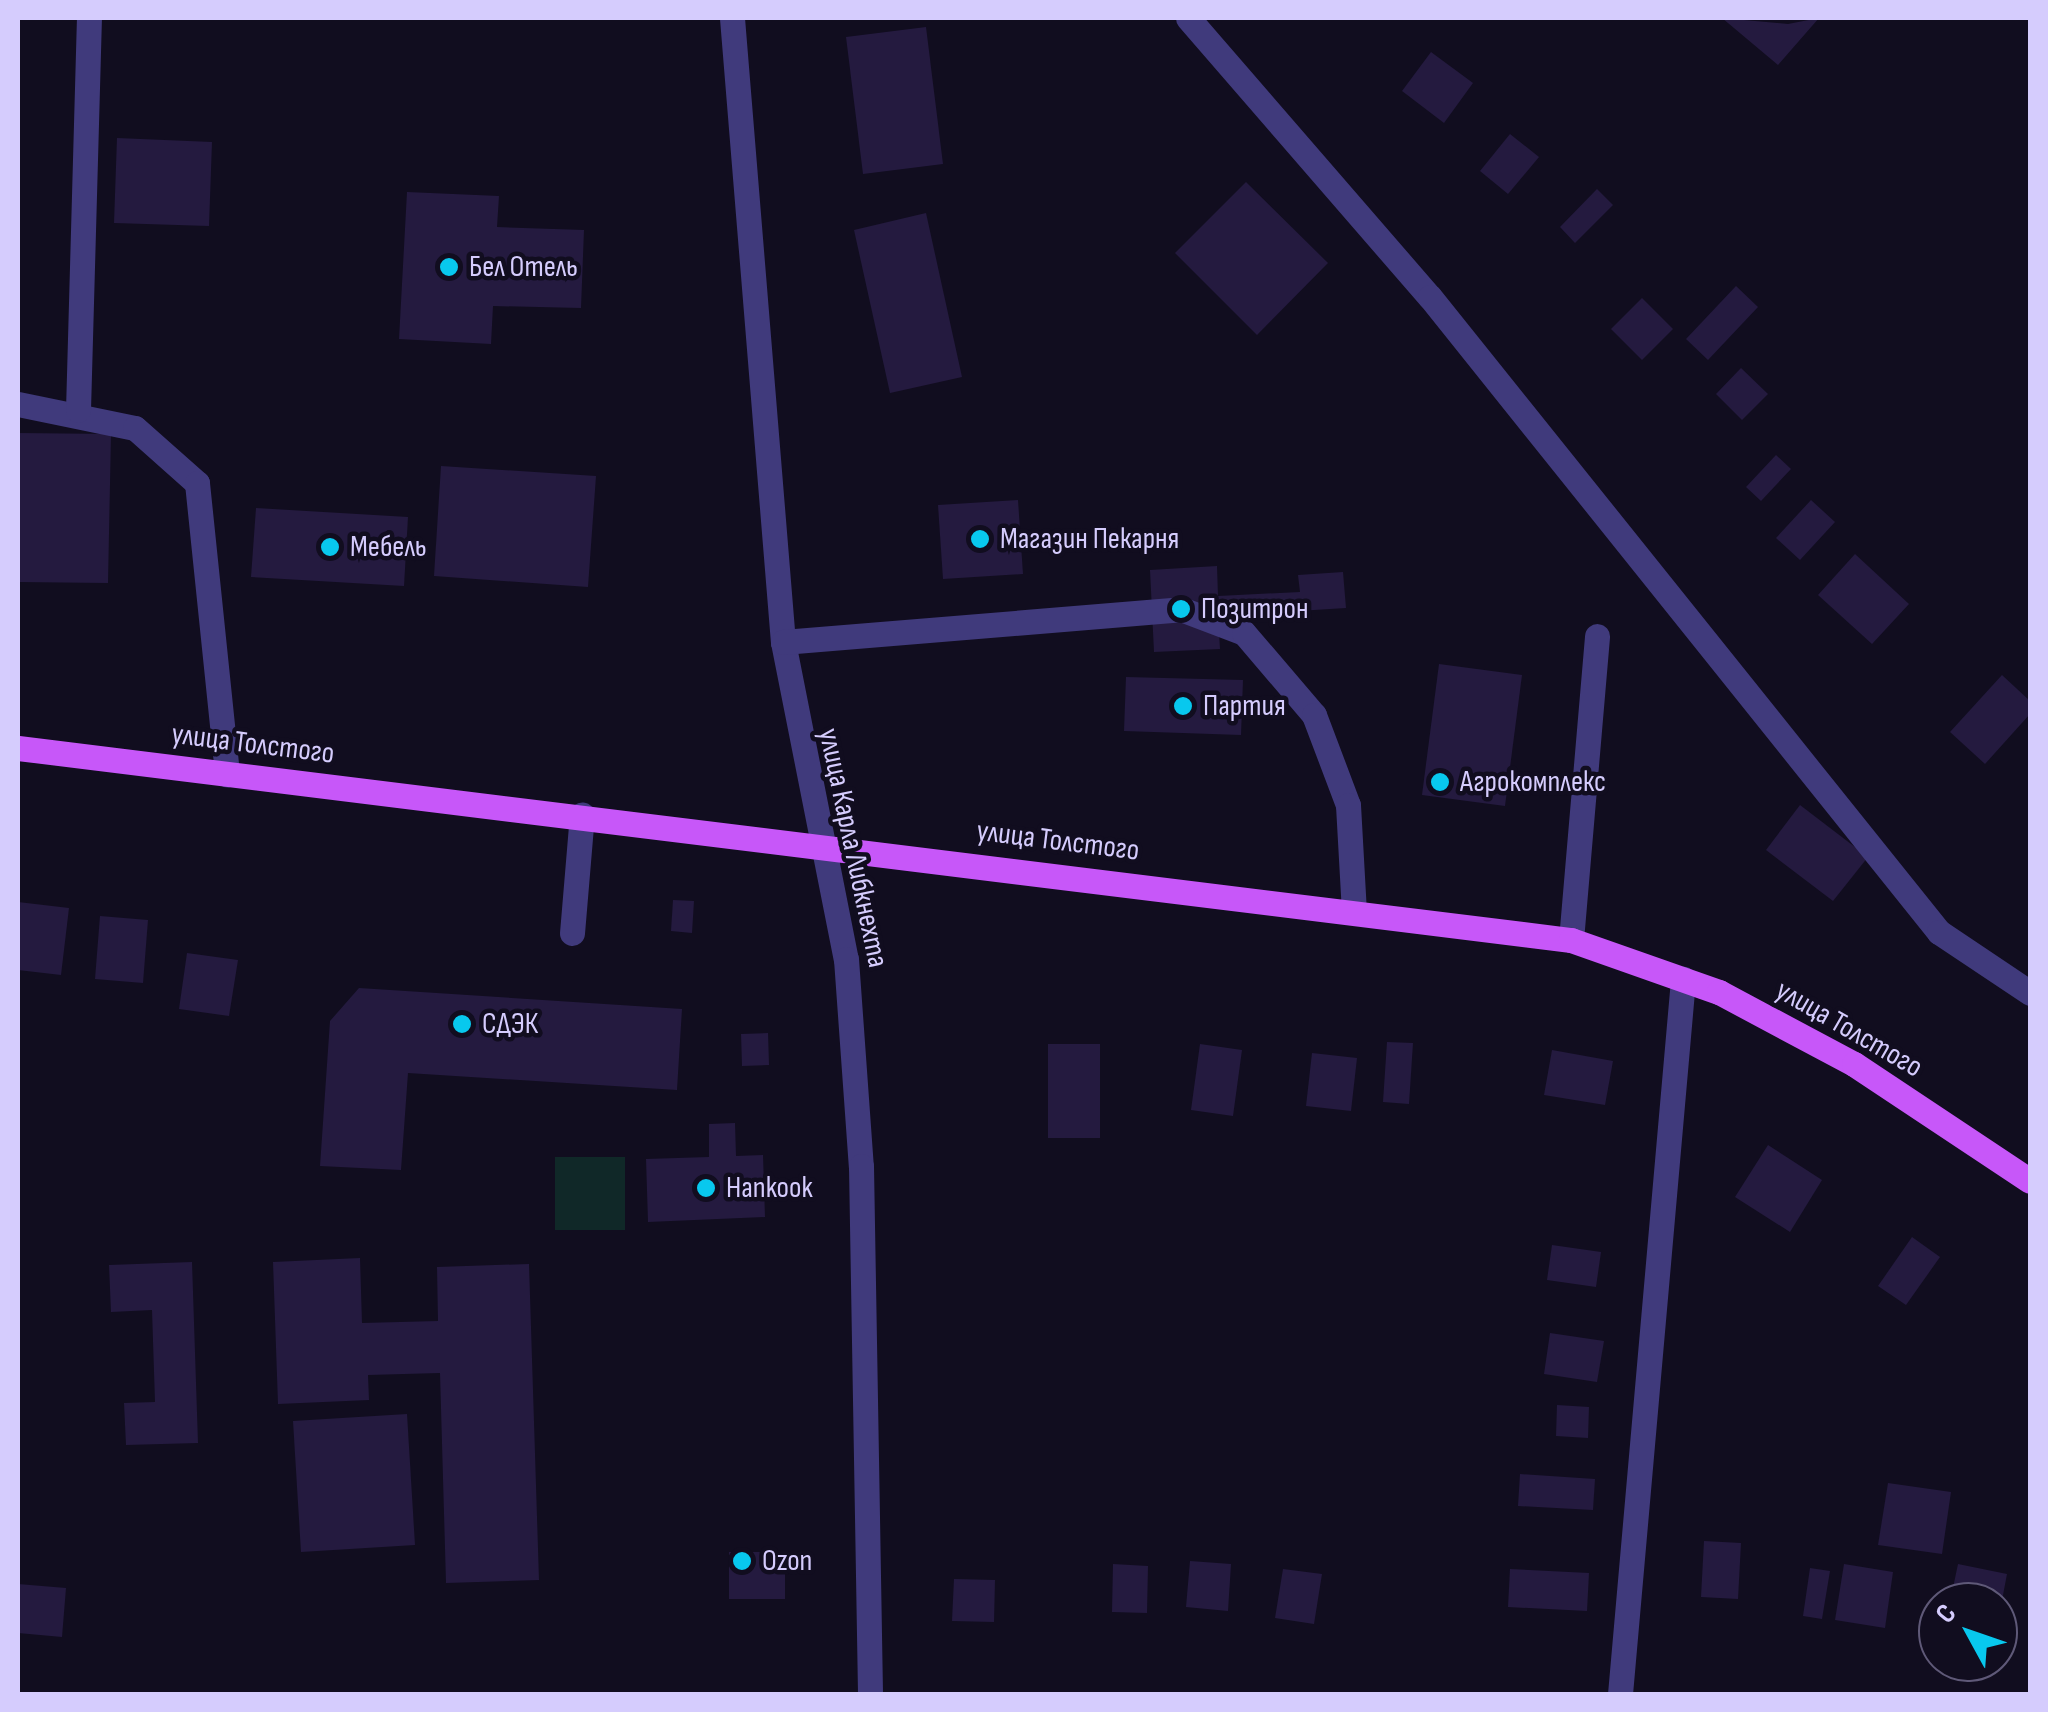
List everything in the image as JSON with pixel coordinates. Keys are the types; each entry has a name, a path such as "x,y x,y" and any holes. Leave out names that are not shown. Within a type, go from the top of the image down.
{"main road":[{"name":"улица Толстого","path":"18,748 825,844 1570,940 1683,979 1854,1064 2030,1182"}],"street":[{"path":"78,410 89,18"},
{"name":"улица Карла Либкнехта","path":"732,18 783,642 796,742 825,844 846,959 861,1166 870,1694"},
{"path":"1188,18 1430,297 1939,932 2030,994"},
{"path":"18,404 78,410 134,428 197,483 226,774"},
{"path":"783,642 1181,609 1244,633 1314,715 1348,805 1354,912"},
{"path":"1570,940 1597,636"},
{"path":"572,933 582,814"},
{"path":"1620,1694 1683,979"}],"green space":[{"path":"555,1157 625,1157 625,1230 555,1230"}],"building":[{"path":"1722,18 1788,24 1819,18 1778,65"},
{"path":"926,27 943,164 863,174 846,37"},
{"path":"1431,52 1473,83 1444,123 1402,91"},
{"path":"1510,134 1539,157 1508,194 1480,171"},
{"path":"117,138 212,142 209,226 114,223"},
{"path":"1246,182 1328,263 1257,335 1175,253"},
{"path":"1597,189 1613,205 1575,243 1560,227"},
{"name":"Бел Отель","path":"407,192 499,196 497,227 584,230 581,308 493,306 491,344 399,339"},
{"path":"926,213 962,377 890,393 854,230"},
{"path":"1736,286 1758,307 1708,360 1686,339"},
{"path":"1642,298 1673,329 1642,360 1611,329"},
{"path":"1741,368 1768,394 1742,420 1716,394"},
{"path":"18,433 111,434 108,583 18,582"},
{"path":"1776,455 1791,469 1761,501 1746,487"},
{"path":"441,466 596,476 588,587 434,576"},
{"name":"Магазин Пекарня","path":"1018,500 1023,574 943,579 938,505"},
{"path":"1811,500 1835,522 1800,560 1776,538"},
{"name":"Мебель","path":"256,508 408,517 404,586 251,577"},
{"path":"1855,554 1909,604 1872,644 1818,595"},
{"path":"1217,566 1218,596 1300,592 1298,575 1343,572 1346,608 1218,616 1220,649 1154,652 1150,570"},
{"path":"1439,664 1522,675 1505,806 1422,795"},
{"path":"2002,675 2030,701 2030,714 1985,764 1950,732"},
{"name":"Партия","path":"1126,677 1243,680 1241,735 1124,731"},
{"path":"1800,805 1868,857 1833,901 1766,850"},
{"path":"673,900 694,901 692,933 671,931"},
{"path":"18,902 69,908 61,975 18,970"},
{"path":"100,916 148,920 143,983 95,979"},
{"path":"187,953 238,960 229,1016 179,1009"},
{"path":"359,988 682,1009 677,1090 408,1073 401,1170 320,1166 330,1021"},
{"path":"768,1033 769,1065 742,1066 741,1034"},
{"path":"1387,1042 1413,1043 1409,1104 1383,1102"},
{"path":"1048,1044 1100,1044 1100,1138 1048,1138"},
{"path":"1200,1044 1242,1050 1233,1116 1191,1110"},
{"path":"1552,1050 1613,1061 1605,1105 1544,1095"},
{"path":"1312,1053 1357,1058 1351,1111 1306,1106"},
{"name":"Hankook","path":"735,1123 736,1156 763,1155 765,1217 648,1222 646,1159 709,1157 709,1124"},
{"path":"1768,1145 1822,1180 1790,1232 1735,1197"},
{"path":"1912,1237 1940,1257 1906,1305 1878,1286"},
{"path":"1552,1245 1601,1252 1596,1287 1547,1280"},
{"path":"360,1258 362,1323 438,1321 437,1267 529,1264 539,1580 446,1583 440,1373 368,1375 369,1400 278,1404 273,1262"},
{"path":"192,1262 198,1443 126,1445 124,1403 155,1402 152,1310 111,1312 109,1265"},
{"path":"1550,1333 1604,1341 1597,1382 1544,1374"},
{"path":"1557,1405 1589,1407 1588,1438 1556,1436"},
{"path":"407,1414 415,1545 301,1552 293,1421"},
{"path":"1520,1474 1595,1479 1593,1510 1518,1506"},
{"path":"1888,1483 1951,1492 1942,1554 1878,1545"},
{"path":"1704,1541 1741,1543 1738,1599 1701,1597"},
{"path":"729,1552 785,1552 785,1599 729,1599"},
{"path":"1190,1561 1231,1564 1228,1611 1186,1607"},
{"path":"1113,1564 1148,1566 1147,1613 1112,1612"},
{"path":"1844,1564 1893,1572 1885,1628 1835,1620"},
{"path":"1958,1564 2007,1574 2005,1582 1954,1582"},
{"path":"1810,1568 1830,1571 1822,1619 1803,1616"},
{"path":"1283,1569 1322,1574 1314,1624 1275,1618"},
{"path":"1510,1569 1589,1573 1587,1611 1508,1607"},
{"path":"954,1579 995,1580 994,1622 952,1621"},
{"path":"18,1584 66,1588 62,1637 18,1633"}],"place":[{"name":"Бел Отель","path":"449,267"},
{"name":"Магазин Пекарня","path":"980,539"},
{"name":"Мебель","path":"330,547"},
{"name":"Позитрон","path":"1181,609"},
{"name":"Партия","path":"1183,706"},
{"name":"Агрокомплекс","path":"1440,782"},
{"name":"СДЭК","path":"462,1024"},
{"name":"Hankook","path":"706,1188"},
{"name":"Ozon","path":"742,1561"}]}
